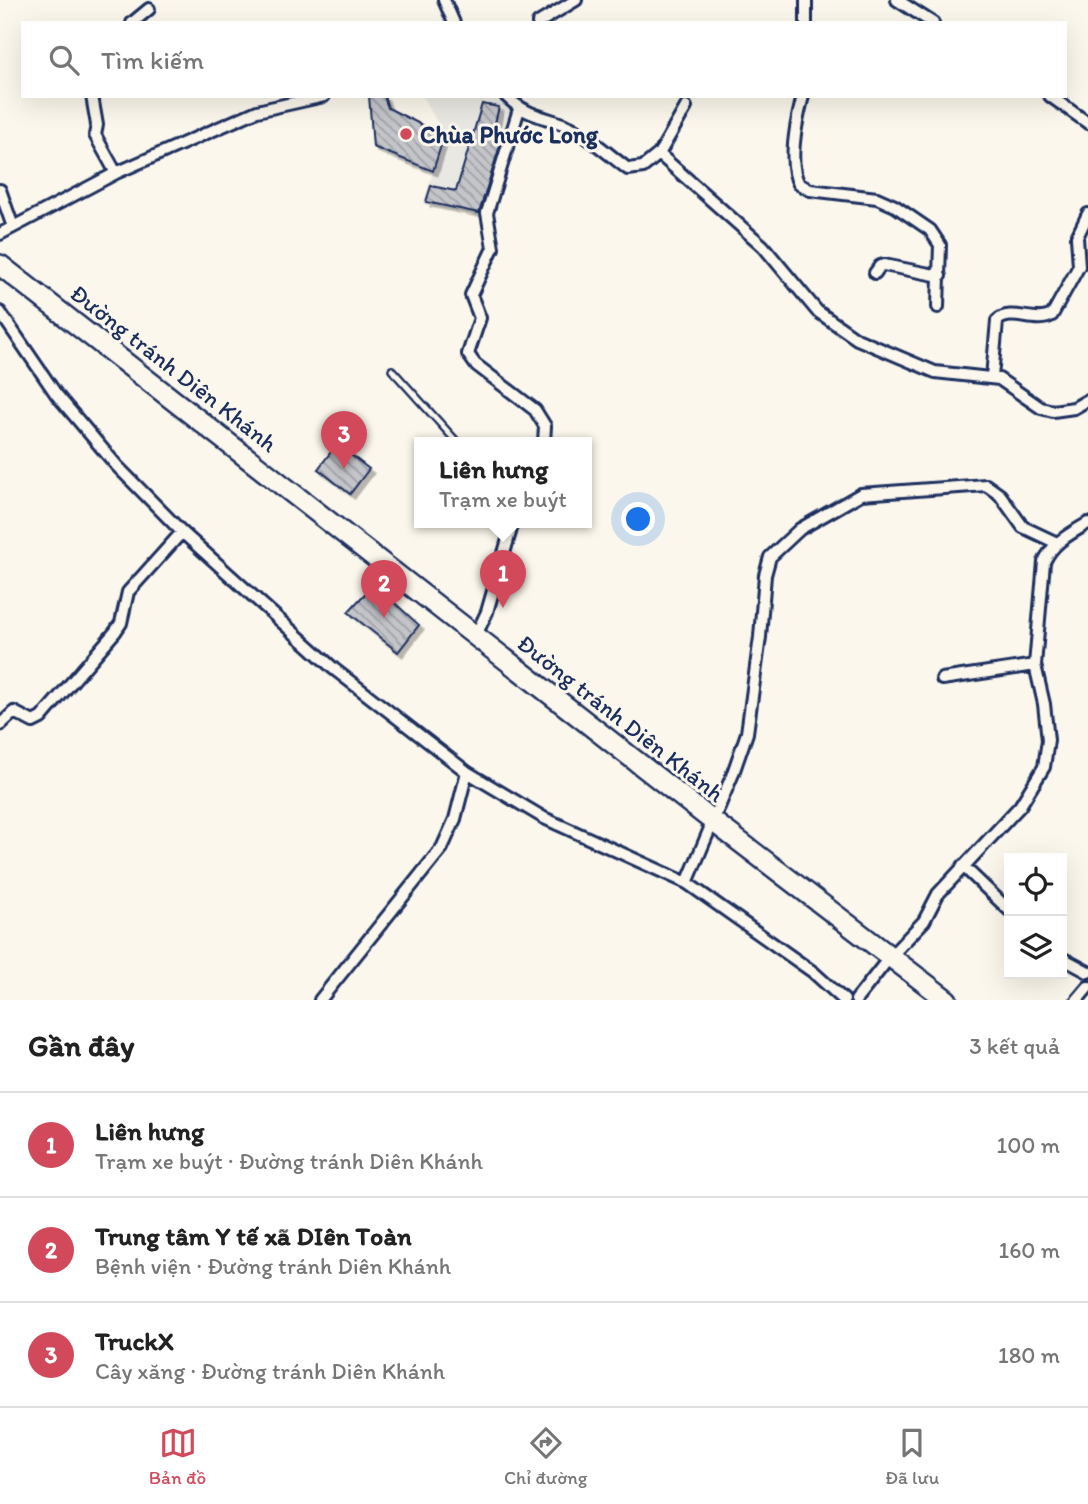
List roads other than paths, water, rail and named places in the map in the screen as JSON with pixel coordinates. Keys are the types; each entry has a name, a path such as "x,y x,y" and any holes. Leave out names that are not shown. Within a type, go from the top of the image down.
{"highway":[{"name":"Đường tránh Diên Khánh","path":"0,265 889,958 947,1000"}],"street":[{"path":"444,0 453,21"},
{"path":"541,21 576,0"},
{"path":"806,0 806,21"},
{"path":"897,0 930,21"},
{"path":"134,21 149,9"},
{"path":"92,98 97,125 95,135 116,173"},
{"path":"0,234 116,173 257,111 315,98"},
{"path":"508,98 519,109 569,127 628,169 643,167 659,154 686,107"},
{"path":"803,98 795,142 795,173 799,184 810,190 877,198 895,206 930,230 940,245 938,307"},
{"path":"1053,98 1088,123"},
{"path":"519,109 487,213 493,248 472,290 471,299 480,318 468,354 475,364 535,410 545,426 544,437"},
{"path":"659,154 755,239 817,311 845,332 881,351 935,372 992,377 1006,382 1041,408 1053,411 1074,408 1088,400"},
{"path":"0,190 13,227"},
{"path":"992,377 997,321 1004,316 1044,319 1052,315 1079,266 1077,237 1088,214"},
{"path":"875,273 884,265 940,276"},
{"path":"0,312 69,410 117,466 182,532 334,669 467,772 544,818 687,883 813,972 844,1000"},
{"path":"687,883 714,822 747,733 765,575 770,557 800,529 861,494 986,485 1000,495 1023,527 1057,543"},
{"path":"856,1000 923,921 938,894 1020,806 1044,767 1048,740 1035,665 1044,562 1057,543 1088,523"},
{"path":"476,635 487,612 511,528"},
{"path":"0,725 14,712 33,722 41,718 115,632 121,623 128,592 182,532"},
{"path":"942,679 1035,665"},
{"path":"320,1000 442,848 455,819 467,772"},
{"path":"963,866 1004,904"},
{"path":"1067,961 1088,972"},
{"path":"1077,1000 1088,987"}],"lane":[{"path":"391,370 452,437"}],"place":[{"name":"Chùa Phước Long","path":"406,134"},
{"name":"TruckX","path":"344,469"},
{"name":"Liên hưng","path":"503,608"},
{"name":"Trung tâm Y tế xã DIên Toàn","path":"384,618"}]}
